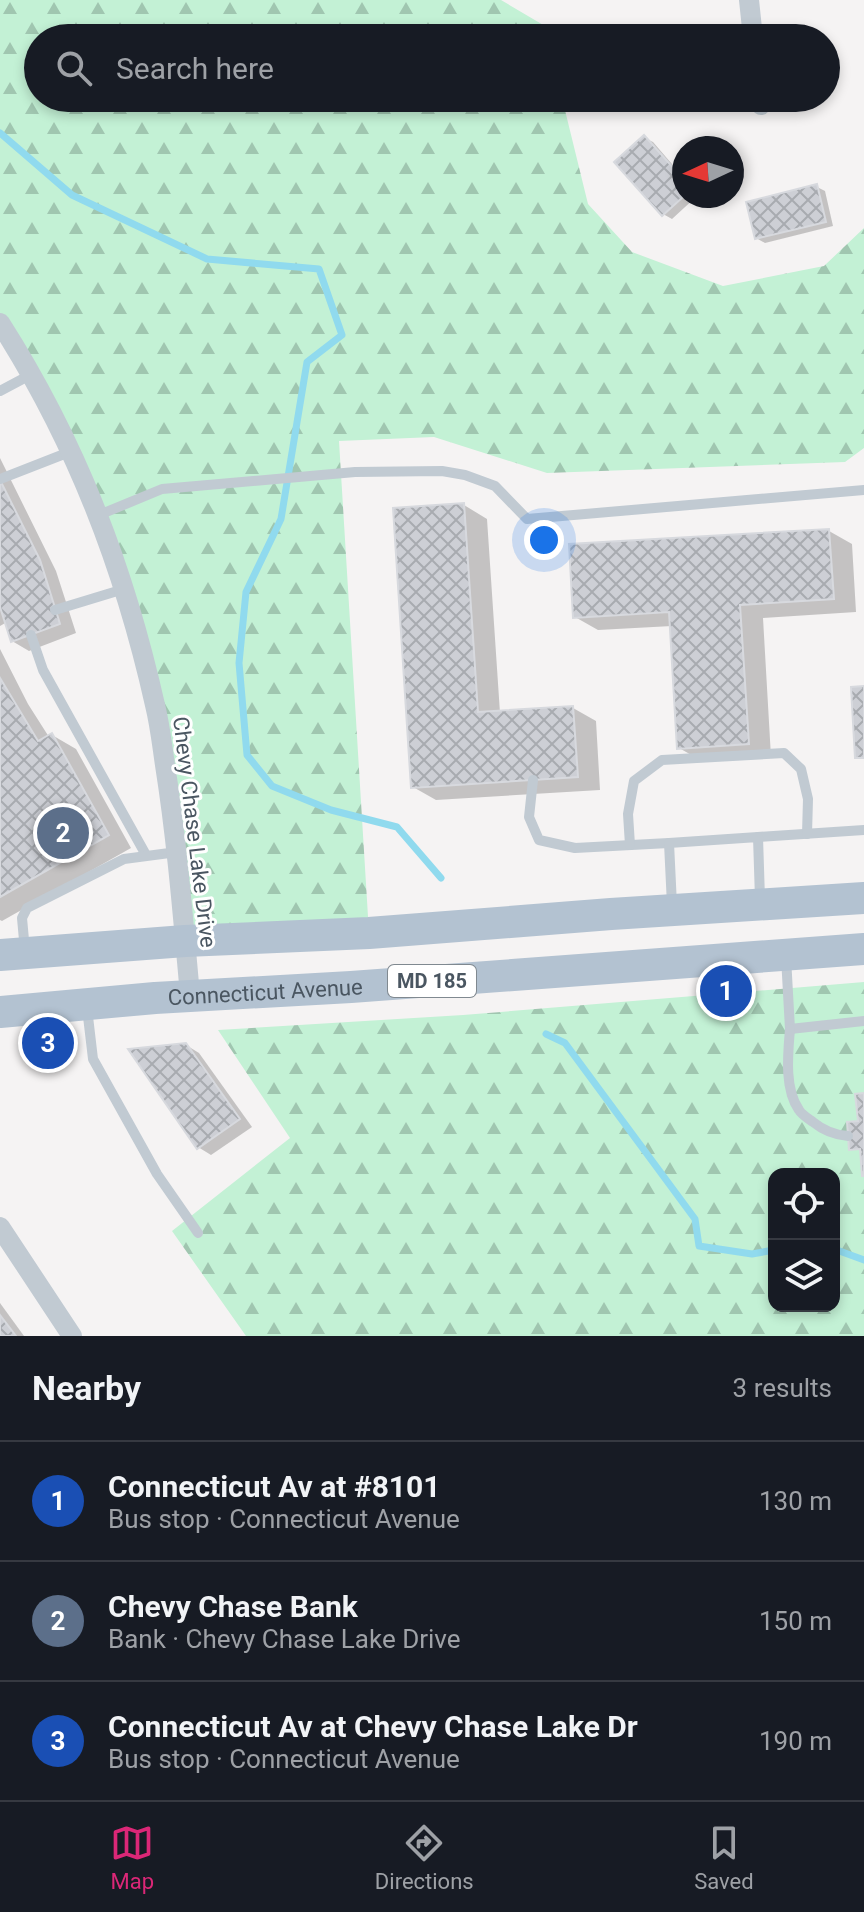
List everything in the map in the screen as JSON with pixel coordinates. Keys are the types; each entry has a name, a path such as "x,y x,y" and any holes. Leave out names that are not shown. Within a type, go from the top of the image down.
{"main road":[{"path":"12,954 185,941 369,933 864,898"},
{"name":"Connecticut Avenue","path":"0,1012 190,995 351,987 864,949"}],"street":[{"path":"749,0 752,24"},
{"name":"Chevy Chase Lake Drive","path":"0,323 32,374 72,451 99,515 124,589 155,706 177,852 190,995"},
{"path":"0,1227 72,1336"}],"lane":[{"path":"0,391 32,374"},
{"path":"0,479 72,451"},
{"path":"99,515 162,489 355,472 442,471 465,475 495,486 527,519 864,490"},
{"path":"55,610 124,589"},
{"path":"31,635 43,670 146,855"},
{"path":"630,845 628,814 634,781 662,760 784,753 801,769 808,799 807,834"},
{"path":"533,780 529,817 539,840 575,848 864,830"},
{"path":"758,837 761,905"},
{"path":"669,843 672,910"},
{"path":"12,954 27,908 124,859 177,852"},
{"path":"786,955 791,1089 799,1111 821,1129 848,1136"},
{"path":"86,1004 93,1059 157,1174 198,1233"},
{"path":"790,1029 864,1021"}],"green space":[{"path":"0,0 501,0 542,24 24,24 24,112 565,112 588,204 632,252 723,286 824,266 864,228 864,448 845,462 547,473 434,437 339,441 369,933 185,941 175,829 122,579 0,323"},
{"path":"864,982 864,1336 246,1336 172,1231 290,1138 218,1030 463,1015"}],"building":[{"path":"644,135 672,166 672,207 662,216 614,162"},
{"path":"817,184 826,222 755,239 746,202"},
{"path":"0,480 40,560 60,624 11,642 0,607"},
{"path":"464,503 478,712 573,706 578,777 411,788 393,508"},
{"path":"829,529 834,599 740,605 749,744 677,749 669,612 573,618 569,544"},
{"path":"0,678 38,741 52,733 109,835 0,897"},
{"path":"864,686 864,758 855,758 851,687"},
{"path":"186,1043 240,1119 197,1149 128,1049"},
{"path":"864,1093 862,1176 860,1149 849,1150 847,1122 858,1121 855,1094"},
{"path":"0,1315 16,1336 0,1336"}],"waterway":[{"path":"0,133 72,195 207,259 319,269 342,335 307,362 281,519 246,592 239,663 247,755 272,786 331,810 397,827 441,878"},
{"path":"546,1034 565,1043 695,1219 699,1246 752,1254 768,1251"},
{"path":"840,1251 864,1260"}],"place":[{"name":"Chevy Chase Bank","path":"63,833"},
{"name":"Connecticut Av at #8101","path":"726,991"},
{"name":"Connecticut Av at Chevy Chase Lake Dr","path":"48,1043"}]}
